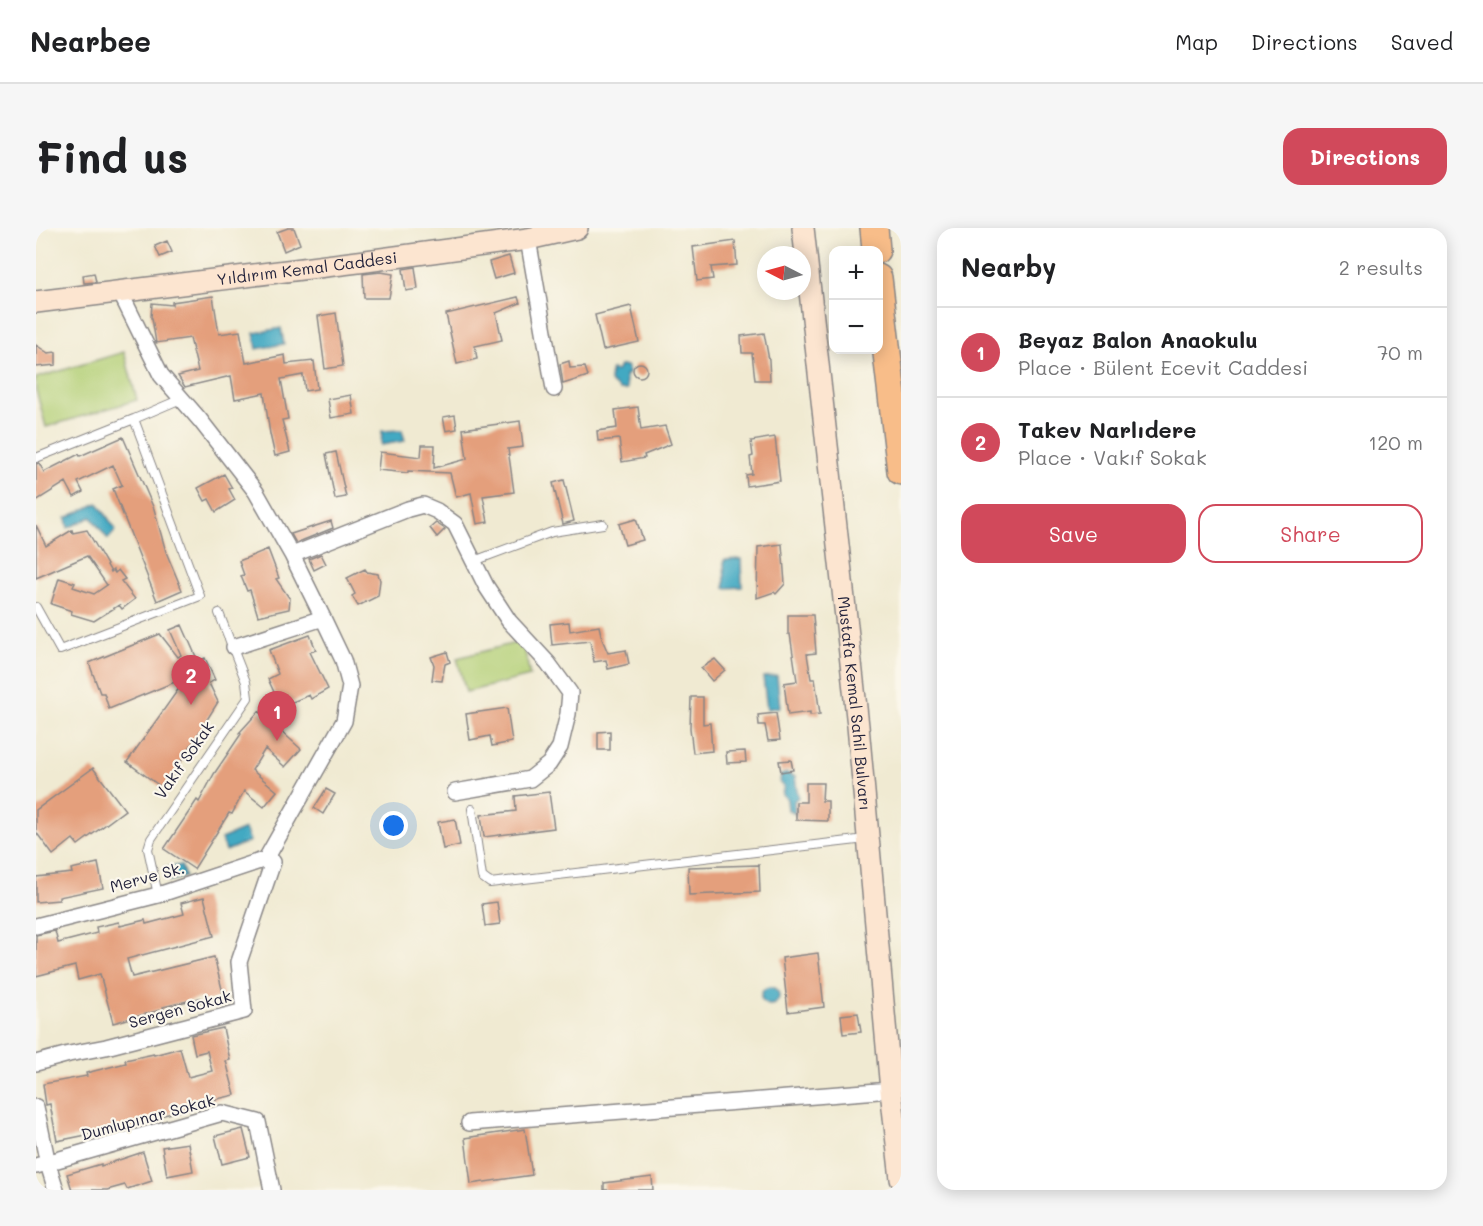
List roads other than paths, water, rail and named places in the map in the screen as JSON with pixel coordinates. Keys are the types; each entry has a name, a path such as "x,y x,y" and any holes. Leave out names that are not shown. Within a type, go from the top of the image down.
{"highway":[{"path":"874,228 876,246"},
{"path":"882,300 901,471"}],"main road":[{"name":"Yıldırım Kemal Caddesi","path":"36,302 528,238 577,228"},
{"name":"Mustafa Kemal Sahil Bulvarı","path":"803,228 858,726 901,1179"}],"street":[{"path":"528,238 554,389"},
{"path":"120,292 161,375 200,420 256,492 292,555 323,618 343,660 350,686 344,721 266,859"},
{"path":"292,555 408,508 423,506 437,512 454,524 486,586 509,621 548,663 570,693 568,714 560,747 549,764 530,779 455,792"},
{"path":"234,646 323,618"},
{"name":"Merve Sk.","path":"36,926 158,895 266,859"},
{"name":"Sergen Sokak","path":"36,1063 244,1011 239,962 273,862 266,859"},
{"path":"469,1123 891,1090"},
{"path":"36,1107 42,1165 56,1190"},
{"name":"Dumlupınar Sokak","path":"42,1165 222,1113 258,1122 272,1190"}],"lane":[{"path":"36,458 181,399"},
{"path":"36,607 60,650 200,596 134,420"},
{"path":"474,561 552,532 603,524"},
{"name":"Vakıf Sokak","path":"158,895 148,849 151,839 248,698 246,682 234,646 219,613"},
{"path":"472,808 482,877 490,883 868,838"}],"water":[{"path":"281,328 284,344 257,349 254,333"},
{"path":"620,366 627,366 629,374 625,375 627,390 620,390 610,382 611,370 616,371"},
{"path":"402,430 405,441 381,445 382,431"},
{"path":"98,503 116,530 108,539 91,517 68,528 66,518"},
{"path":"741,559 742,587 725,588 724,560"},
{"path":"777,676 780,707 767,709 763,677"},
{"path":"787,773 795,777 798,797 794,801 795,814 788,810 787,799 782,794 784,787 780,783 781,775"},
{"path":"245,829 250,841 226,851 221,839"},
{"path":"181,865 185,877 168,881 165,868"},
{"path":"770,987 776,990 779,996 776,1002 770,1005 764,1002 761,996 764,990"}],"place":[{"name":"Takev Narlıdere","path":"191,705"},
{"name":"Beyaz Balon Anaokulu","path":"277,741"}]}
